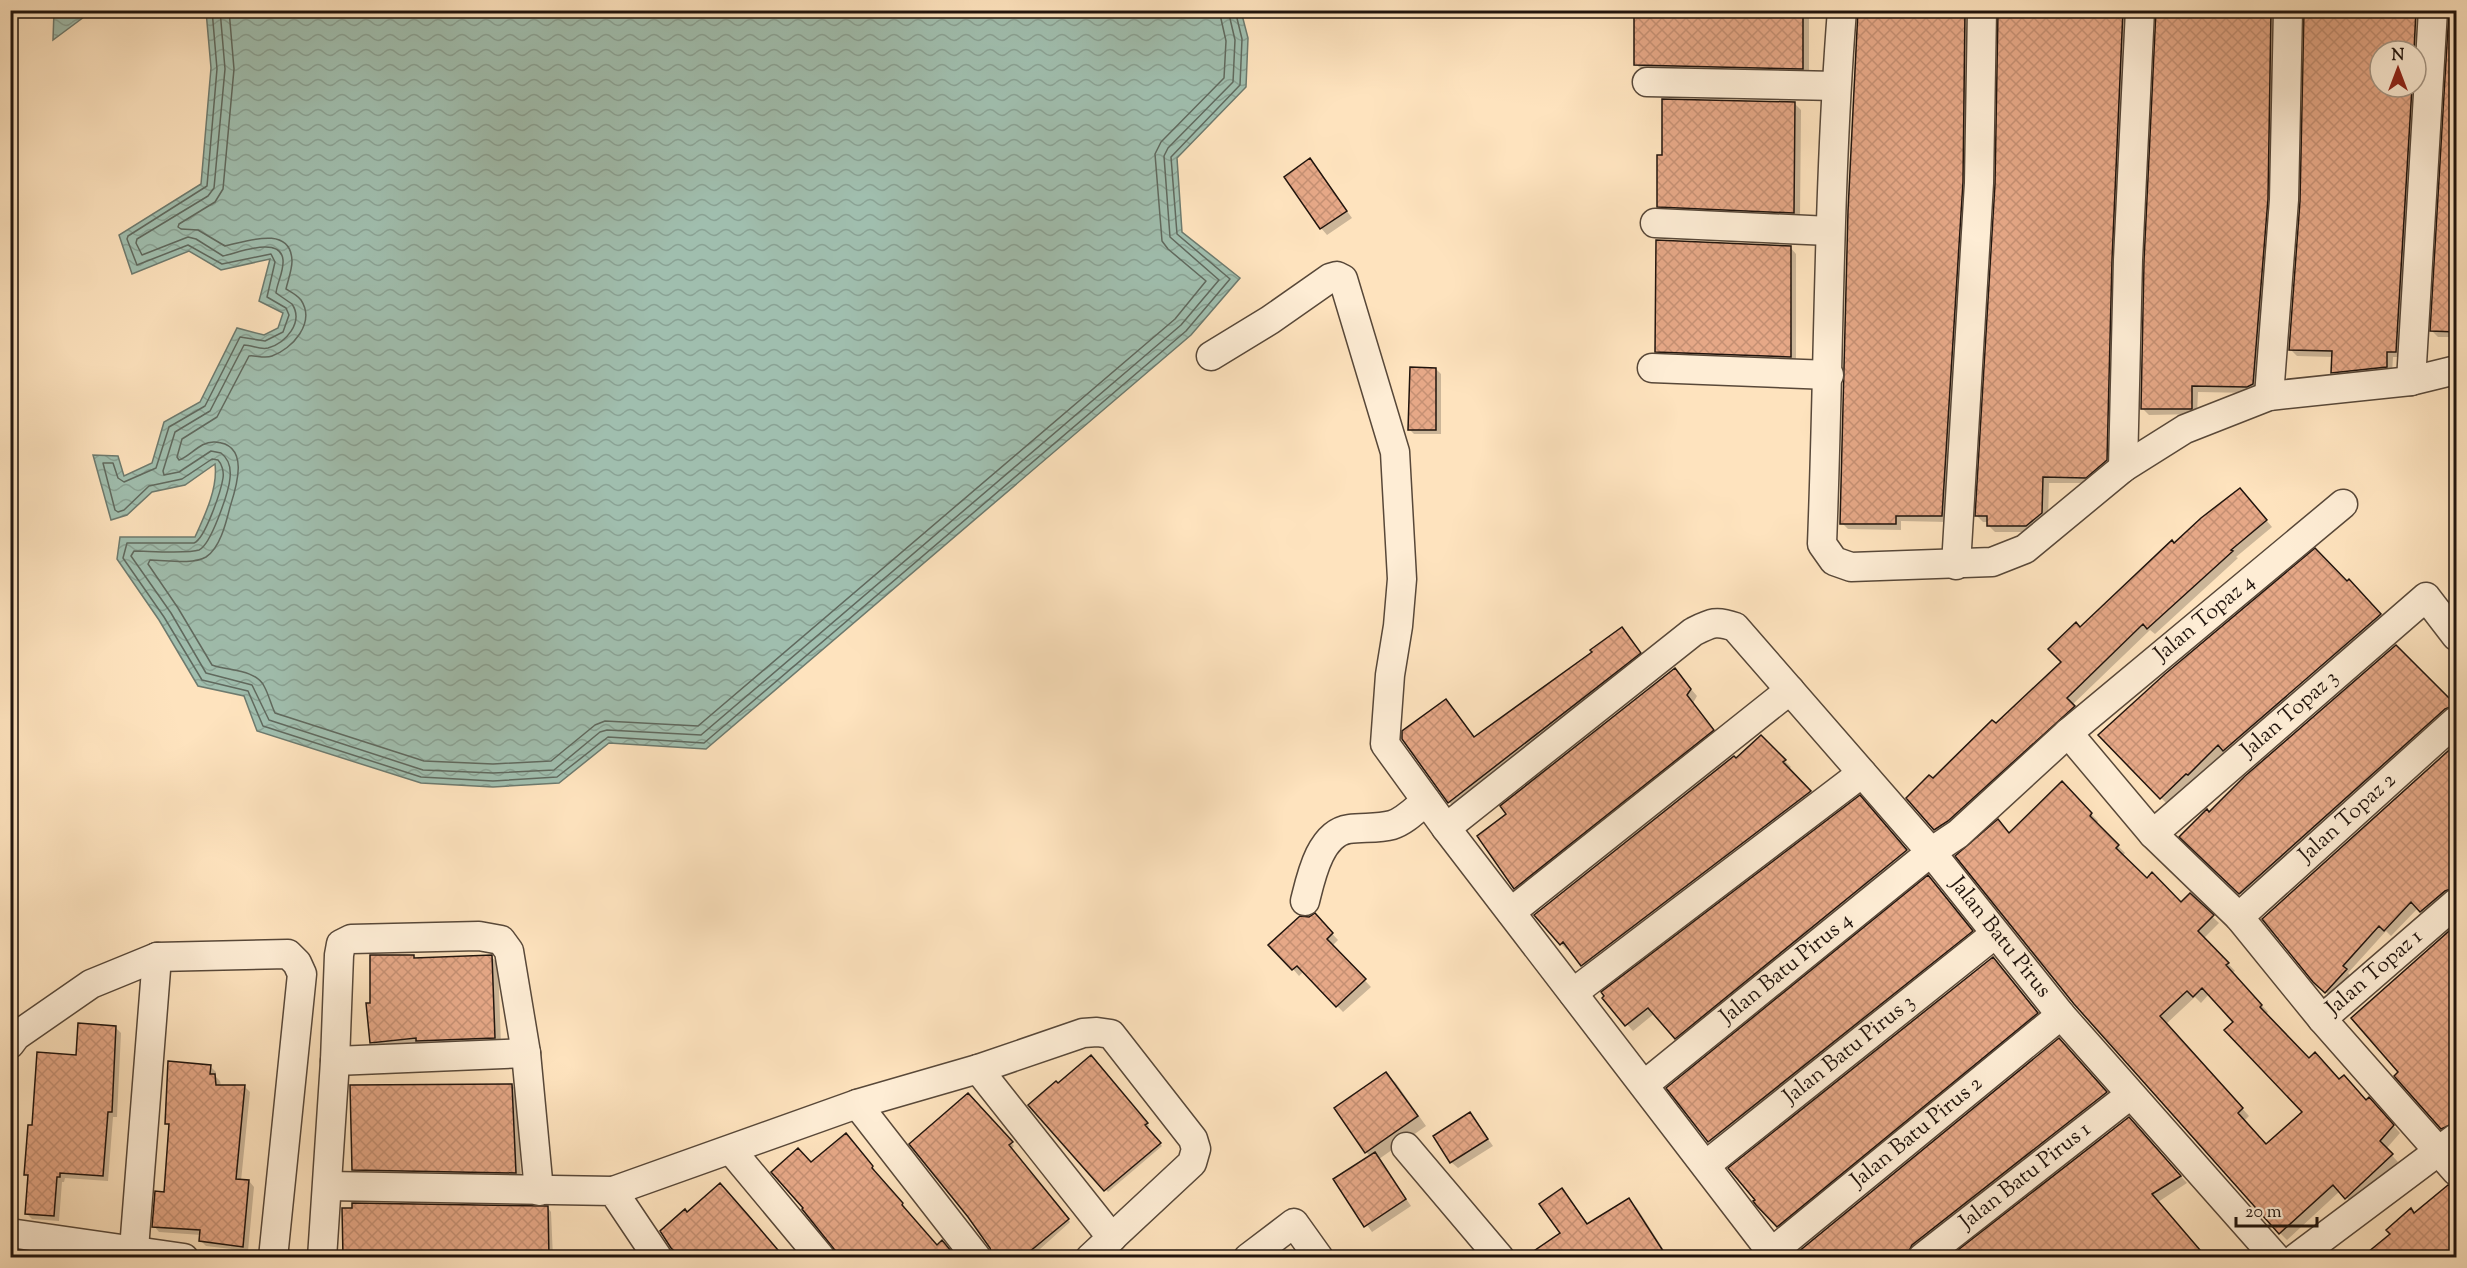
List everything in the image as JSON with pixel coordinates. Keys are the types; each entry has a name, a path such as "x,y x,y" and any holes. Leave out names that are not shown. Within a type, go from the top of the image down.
{"street":[{"path":"1842,10 1836,86 1830,231 1822,544 1834,561 1851,567 1992,562 2025,549 2123,468 2185,429 2269,396 2411,381 2457,370"},
{"path":"1956,565 1979,183 1982,10"},
{"path":"2123,468 2128,260 2140,10"},
{"path":"2269,396 2284,200 2288,10"},
{"path":"2411,381 2433,10"},
{"path":"1647,82 1836,86"},
{"path":"1655,223 1830,231"},
{"path":"1211,356 1270,320 1330,278 1337,276 1342,279 1395,452 1402,579 1398,626 1390,675 1385,744 1415,810 1446,828 1774,1255"},
{"path":"1652,368 1828,375"},
{"name":"Jalan Topaz 4","path":"1931,852 1958,834 2068,734 2343,504"},
{"name":"Jalan Topaz 3","path":"2153,834 2426,597 2457,636"},
{"name":"Jalan Batu Pirus","path":"1446,828 1693,632 1711,623 1721,622 1735,627 1931,852 2061,1015 2276,1257"},
{"path":"1511,912 1790,690"},
{"name":"Jalan Topaz 2","path":"2239,917 2457,721"},
{"path":"2068,734 2153,834 2239,917 2322,1019 2451,1154 2296,1257"},
{"path":"1574,993 1862,773"},
{"path":"1305,901 1312,873 1333,836 1341,830 1385,827 1415,810"},
{"name":"Jalan Batu Pirus 4","path":"1644,1085 1931,852"},
{"name":"Jalan Topaz 1","path":"2322,1019 2457,903"},
{"name":"Jalan Batu Pirus 3","path":"1706,1165 1995,934"},
{"path":"322,1257 328,1186 339,955 342,944 351,939 479,936 501,940 509,951 526,1053 539,1191"},
{"path":"10,1044 16,1036 91,984 157,957 288,954 297,963 302,974 273,1257"},
{"path":"134,1249 157,957"},
{"name":"Jalan Batu Pirus 2","path":"1774,1255 2061,1015"},
{"path":"328,1186 613,1191 856,1104 978,1069 1083,1034 1097,1032 1111,1034 1193,1139 1196,1149 1191,1163 1090,1257"},
{"path":"335,1061 526,1053"},
{"path":"978,1069 1112,1238"},
{"name":"Jalan Batu Pirus 1","path":"1922,1257 2130,1095"},
{"path":"856,1104 977,1257"},
{"path":"1406,1147 1500,1257"},
{"path":"731,1150 821,1257"},
{"path":"613,1191 658,1257"},
{"path":"1248,1257 1294,1222 1319,1257"},
{"path":"10,1233 184,1257"}],"water":[{"path":"54,10 92,11 53,40"},
{"path":"206,11 1241,11 1248,38 1246,87 1177,158 1182,232 1240,278 1191,335 706,749 609,743 559,783 493,787 421,783 257,731 244,696 198,686 159,620 117,559 120,537 195,537 213,492 215,464 185,485 152,492 127,515 111,520 93,455 118,456 124,476 152,463 164,422 200,402 237,328 264,335 278,328 283,313 259,301 270,259 221,270 189,251 132,274 119,235 201,184 211,68"}],"building":[{"path":"1634,10 1803,15 1803,69 1634,65"},
{"path":"1858,10 1965,10 1963,182 1942,516 1896,516 1896,524 1840,524 1848,211"},
{"path":"1998,10 2123,10 2112,260 2107,460 2086,478 2043,477 2042,513 2026,526 1987,526 1987,516 1975,516 1995,184"},
{"path":"2156,10 2271,10 2268,199 2253,384 2247,387 2192,386 2192,409 2141,409 2144,261"},
{"path":"2304,10 2416,10 2415,39 2368,39 2368,99 2411,99 2396,352 2387,352 2387,367 2331,373 2332,351 2289,350 2300,201"},
{"path":"2449,10 2457,10 2457,332 2430,331"},
{"path":"1662,99 1795,102 1794,213 1657,207 1657,155 1662,155"},
{"path":"1310,158 1347,211 1320,229 1284,177"},
{"path":"1656,240 1791,246 1791,357 1655,352"},
{"path":"1410,367 1436,368 1436,430 1408,430"},
{"path":"2240,488 2267,520 2231,550 2233,551 2147,629 2143,624 2067,698 2075,706 1948,821 1934,830 1906,798 1929,775 1933,778 1992,720 1996,723 2061,662 2048,649 2076,622 2080,627 2172,540 2174,543 2201,518"},
{"path":"2315,548 2347,581 2349,579 2381,614 2223,751 2218,745 2160,799 2098,735 2165,674"},
{"path":"1622,627 1641,653 1448,803 1402,739 1402,731 1446,699 1474,737 1592,652 1590,650"},
{"path":"2396,645 2456,705 2445,709 2239,894 2179,837 2207,809 2209,812 2245,776"},
{"path":"1675,668 1691,689 1687,695 1714,730 1514,889 1477,836 1506,814 1500,806"},
{"path":"1761,735 1786,760 1783,762 1811,791 1581,966 1563,942 1560,945 1534,915 1734,756 1736,758"},
{"path":"2457,743 2457,887 2445,891 2420,912 2411,902 2384,931 2379,926 2343,966 2347,969 2325,993 2313,982 2262,919"},
{"path":"2062,781 2092,813 2090,816 2119,845 2116,848 2147,878 2152,872 2181,902 2190,893 2214,915 2198,931 2229,963 2226,965 2262,1005 2260,1007 2309,1058 2315,1052 2339,1079 2344,1075 2366,1100 2369,1097 2394,1125 2380,1141 2393,1154 2345,1199 2333,1185 2279,1234 2074,1004 1955,856 1998,819 2009,833","holes":["2202,988 2233,1022 2224,1030 2302,1112 2266,1144 2238,1113 2243,1108 2160,1016 2187,991 2193,997"]},
{"path":"1860,795 1907,850 1675,1039 1648,1008 1625,1026 1602,998 1604,996 1601,992"},
{"path":"1928,875 1973,931 1708,1142 1666,1088"},
{"path":"1315,913 1333,933 1327,939 1366,979 1336,1007 1297,966 1292,970 1268,945 1300,916 1309,917"},
{"path":"2457,924 2457,1122 2441,1129 2394,1076 2398,1072 2351,1018"},
{"path":"370,955 414,955 414,958 492,955 495,1038 416,1041 416,1038 370,1043 366,1003 370,1003"},
{"path":"1993,957 2038,1013 1777,1227 1756,1205 1753,1201 1755,1200 1728,1168"},
{"path":"78,1023 116,1026 112,1112 108,1112 103,1176 60,1173 60,1177 57,1177 54,1216 25,1214 28,1175 24,1175 28,1125 32,1125 37,1052 76,1055"},
{"path":"2059,1038 2107,1092 1912,1245 1906,1257 1792,1257"},
{"path":"1091,1055 1148,1123 1145,1125 1161,1143 1104,1191 1028,1105"},
{"path":"168,1061 211,1065 210,1074 215,1074 216,1085 245,1085 236,1179 249,1180 243,1247 199,1241 200,1230 152,1227 155,1191 164,1192 169,1124 165,1124"},
{"path":"1386,1072 1418,1116 1365,1153 1334,1108"},
{"path":"512,1084 516,1173 352,1170 350,1085"},
{"path":"968,1093 1013,1142 1009,1145 1069,1219 1023,1257 993,1257 990,1248 968,1217 909,1144"},
{"path":"1470,1112 1488,1139 1450,1163 1433,1136"},
{"path":"2129,1117 2181,1176 2152,1194 2206,1257 1949,1257"},
{"path":"846,1133 873,1166 872,1168 903,1203 902,1205 937,1245 942,1240 956,1257 842,1257 834,1249 803,1208 771,1172 798,1148 811,1162"},
{"path":"1375,1152 1406,1199 1364,1227 1333,1179"},
{"path":"720,1183 784,1257 680,1257 671,1248 660,1231 685,1209 687,1212"},
{"path":"2448,1185 2457,1187 2457,1257 2362,1257 2390,1234 2386,1230 2411,1208 2414,1213"},
{"path":"1562,1188 1587,1224 1629,1198 1667,1257 1525,1257 1560,1233 1539,1204"},
{"path":"352,1203 548,1206 549,1257 343,1257 342,1208 352,1208"}]}
